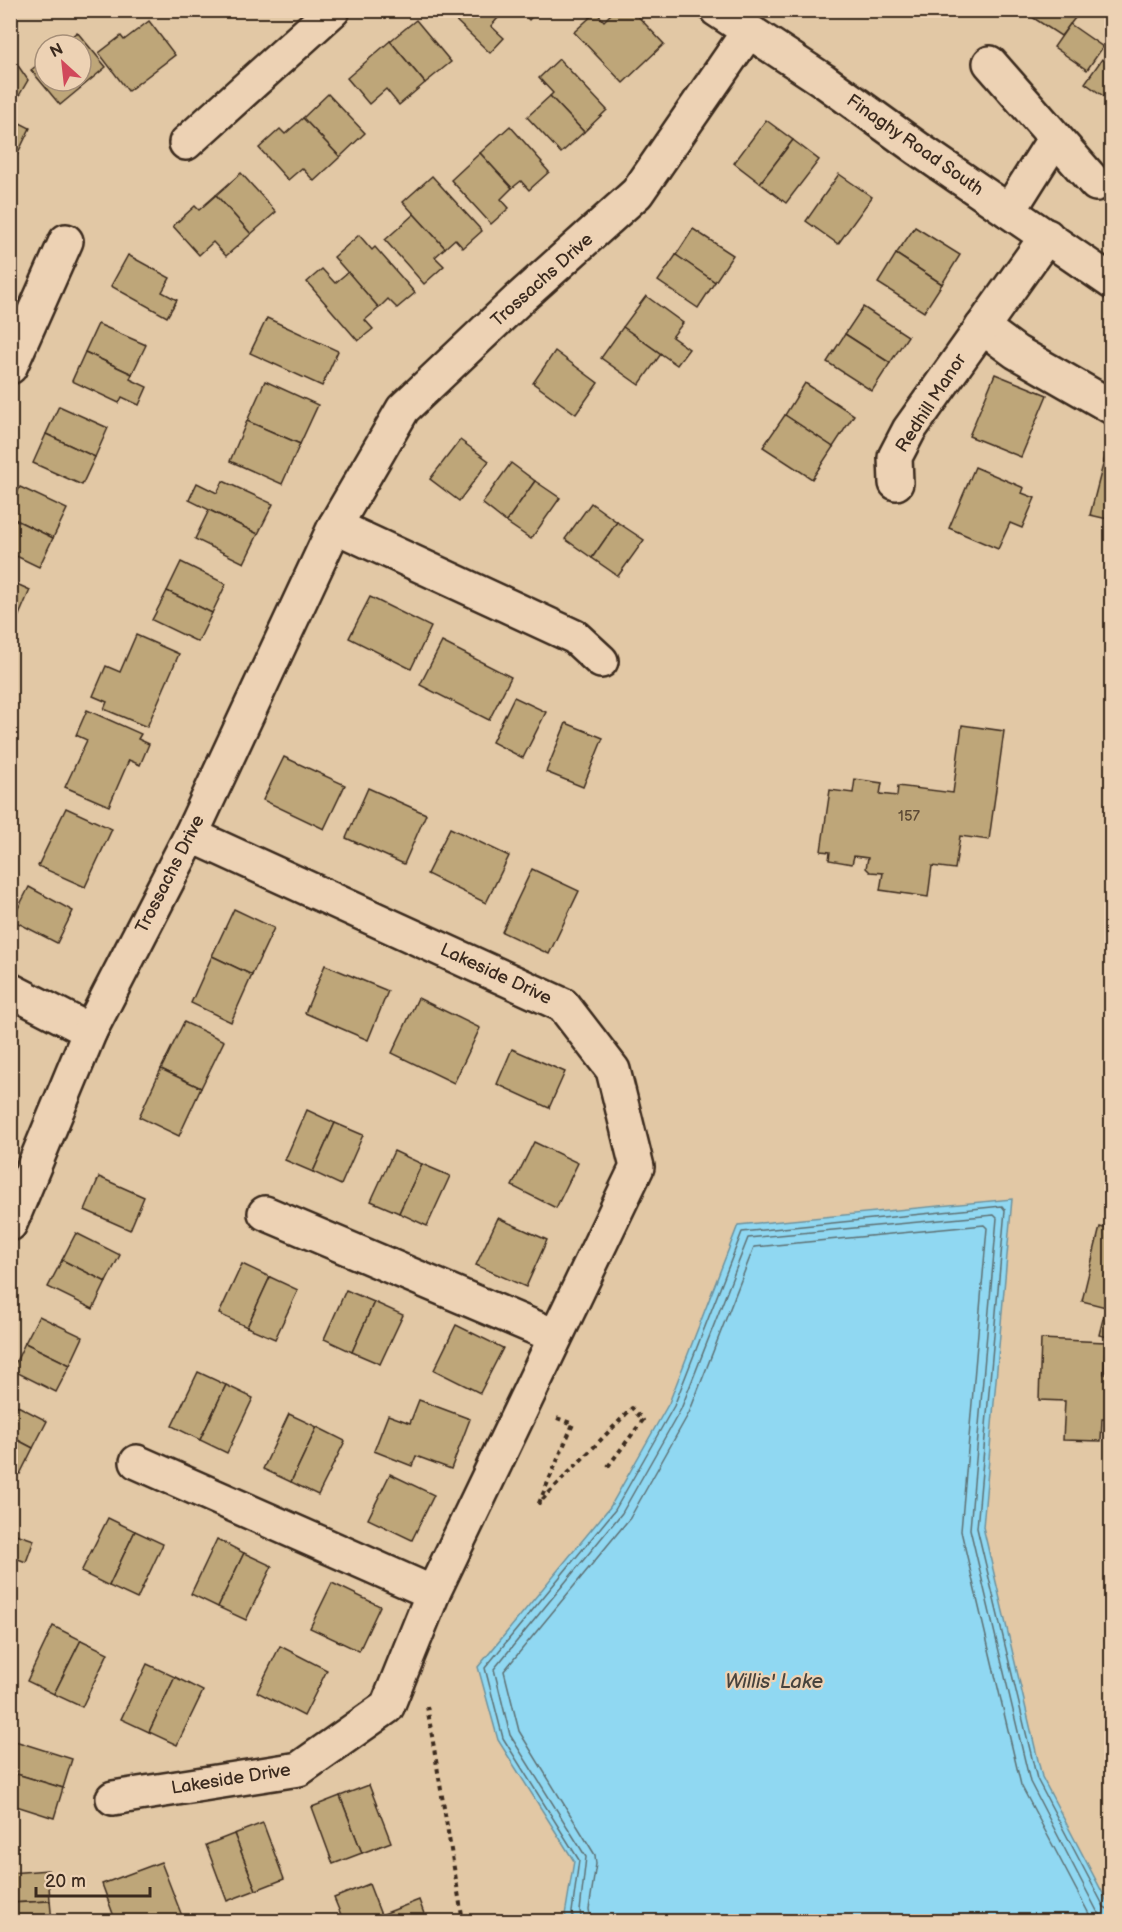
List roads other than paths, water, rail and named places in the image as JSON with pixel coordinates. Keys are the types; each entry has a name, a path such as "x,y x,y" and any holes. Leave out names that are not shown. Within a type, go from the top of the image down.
{"street":[{"path":"186,143 333,10"},
{"name":"Finaghy Road South","path":"717,10 823,80 1112,282"},
{"name":"Trossachs Drive","path":"10,1224 90,1031 191,835 335,526 404,409 518,300 637,193 748,32"},
{"path":"990,63 1096,184"},
{"path":"1009,211 1055,138"},
{"name":"Redhill Manor","path":"896,483 896,458 909,430 1047,236"},
{"path":"10,367 66,241"},
{"path":"982,327 1016,352 1112,407"},
{"path":"335,526 575,636 601,661"},
{"name":"Lakeside Drive","path":"114,1798 299,1769 387,1707 433,1593 637,1167 613,1070 563,1005 191,835"},
{"path":"10,990 90,1031"},
{"path":"265,1212 555,1336"},
{"path":"137,1462 433,1593"}],"water":[{"name":"Willis' Lake","path":"1012,1199 983,1527 1042,1777 1111,1909 1111,1921 570,1921 565,1915 574,1861 498,1740 478,1667 610,1507 669,1403 738,1225"}]}
